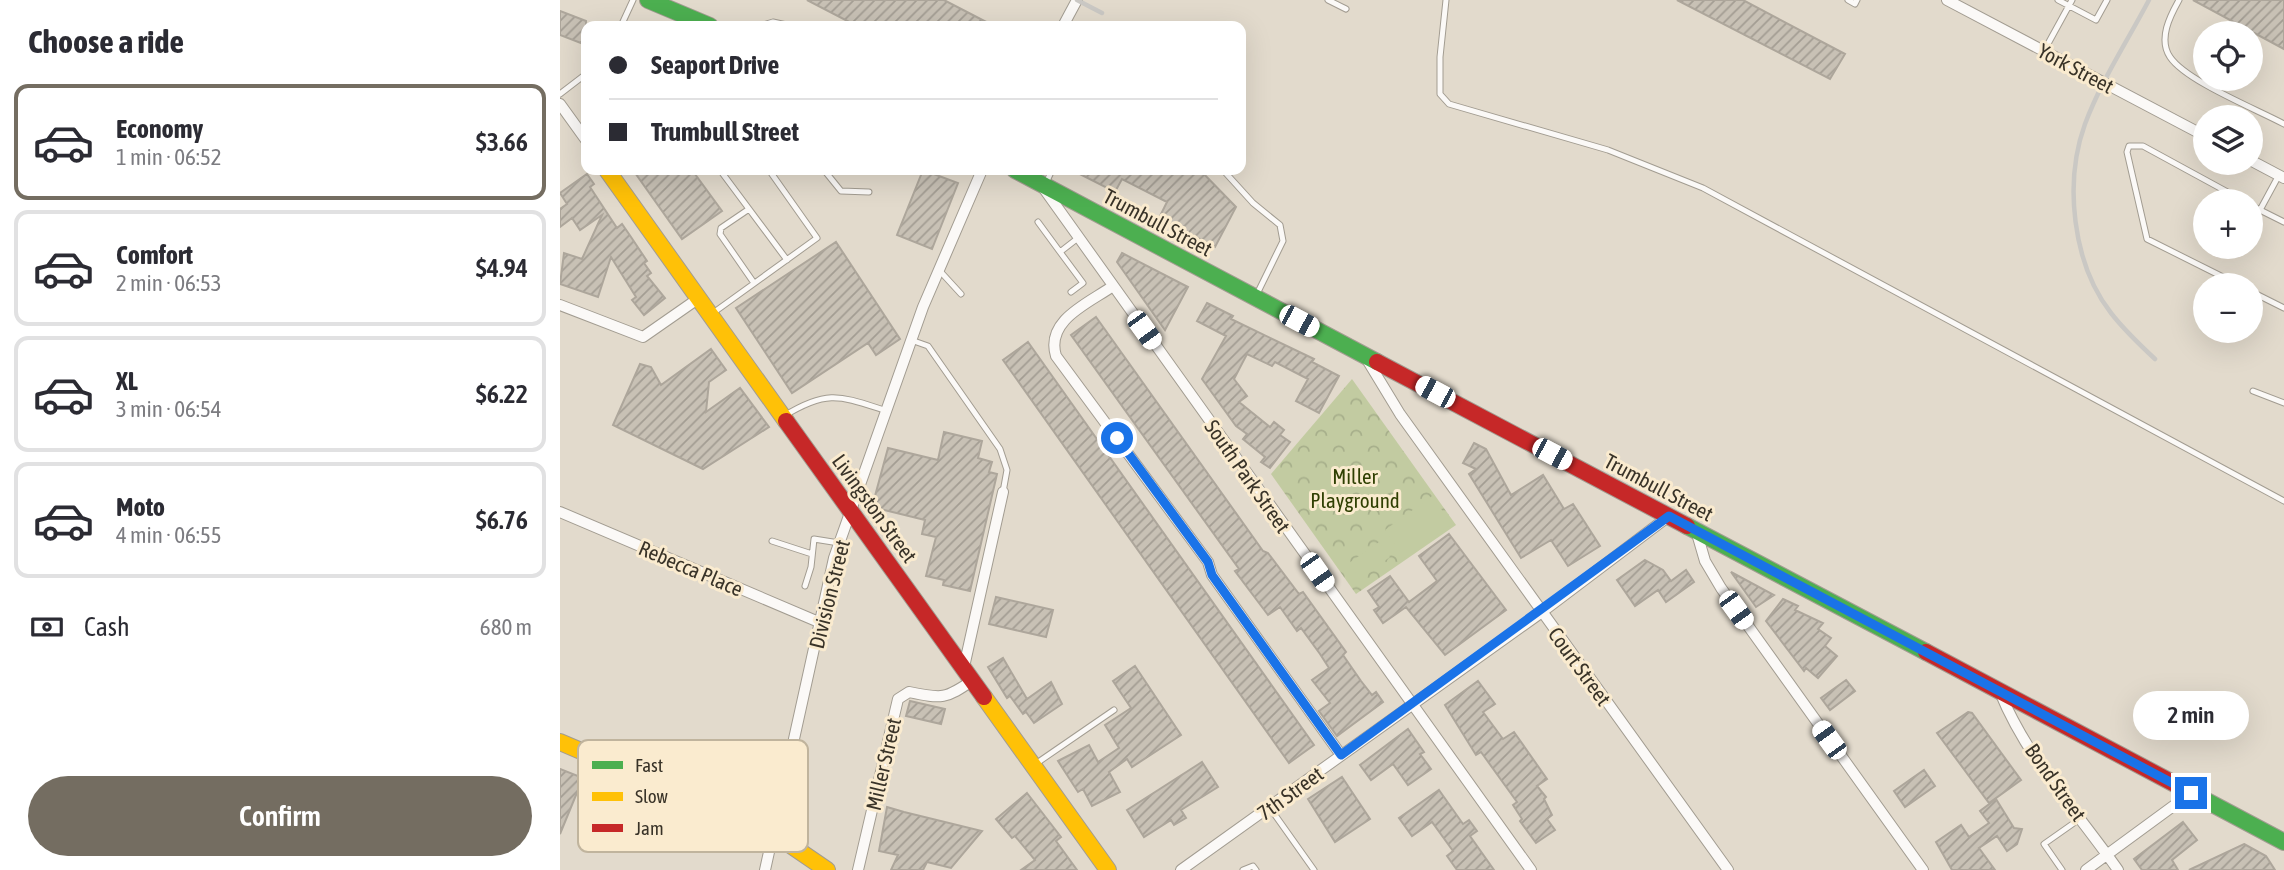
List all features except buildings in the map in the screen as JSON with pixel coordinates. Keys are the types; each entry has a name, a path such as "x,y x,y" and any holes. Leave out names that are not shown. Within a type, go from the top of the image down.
{"street":[{"path":"648,0 679,7 702,21"},
{"path":"1066,21 1077,0"},
{"name":"York Street","path":"1947,0 2193,130"},
{"path":"560,104 581,133"},
{"path":"2263,167 2281,176"},
{"name":"Livingston Street","path":"611,175 1108,870"},
{"name":"Division Street","path":"795,740 839,543 912,340 980,175"},
{"name":"Trumbull Street","path":"1024,175 2284,842"},
{"name":"South Park Street","path":"1042,185 1531,870"},
{"path":"1113,286 1062,322 1055,332 1052,345 1056,356 1208,562 1212,575 1341,755"},
{"path":"560,305 643,337 699,298"},
{"name":"Court Street","path":"1365,355 1400,414 1728,870"},
{"path":"969,673 1003,492"},
{"name":"Rebecca Place","path":"560,512 821,623"},
{"name":"7th Street","path":"1181,870 1542,612 1669,516"},
{"path":"1696,530 1705,562 1721,588 1923,870"},
{"name":"Miller Street","path":"859,870 898,699 909,692 940,699 948,697 969,673"},
{"name":"Bond Street","path":"2000,691 2008,712 2038,759 2118,870"},
{"path":"560,742 578,750"},
{"path":"2086,870 2191,793"},
{"name":"Division Street","path":"765,870 769,852"},
{"path":"801,852 827,870"}],"lane":[{"path":"623,21 633,0"},
{"path":"1328,0 1346,9"},
{"path":"1446,0 1440,57 1440,94 1449,104 1608,150 1703,188 2284,501"},
{"path":"1848,0 1855,4 1857,0"},
{"path":"2058,0 2070,3 2096,20 2108,0"},
{"path":"2179,0 2168,21 2165,37 2169,56 2191,75 2284,124"},
{"path":"2044,51 2070,3"},
{"path":"560,94 581,78"},
{"path":"2215,273 2147,239 2127,152 2135,144 2143,146 2222,189"},
{"path":"724,175 787,260"},
{"path":"710,314 817,237 773,175"},
{"path":"828,175 841,191 869,192"},
{"path":"1042,185 1049,175"},
{"path":"1228,175 1253,203 1280,225 1283,241 1256,298"},
{"path":"2263,205 2281,176"},
{"path":"749,209 721,228 720,234 754,283"},
{"path":"2263,212 2284,222"},
{"path":"1038,222 1083,283 1071,292"},
{"path":"1060,252 1078,238"},
{"path":"939,270 961,294"},
{"path":"2263,298 2284,308"},
{"path":"912,340 928,346 1000,449 1007,470 1003,492"},
{"path":"2253,391 2284,403"},
{"path":"784,417 825,396 849,399 887,411"},
{"path":"805,586 814,539 839,543"},
{"path":"772,541 812,554"},
{"path":"1034,765 1114,710"},
{"path":"1270,808 1314,870"},
{"path":"2062,870 2044,844 2081,818"},
{"path":"1243,870 1253,866 1256,870"}],"green space":[{"name":"Miller Playground","path":"1352,379 1456,525 1356,594 1271,474"},
{"path":"1432,496 1452,524 1405,558 1385,530"},
{"path":"1379,542 1390,557 1360,579 1349,563"}],"railway":[{"path":"1077,0 1102,13"},
{"path":"2149,0 2091,108 2078,147 2074,196 2080,247 2098,293 2121,325 2155,359"}],"traffic: fast":[{"path":"648,0 698,21"},
{"path":"1024,175 1377,362"},
{"path":"1687,526 1926,652"},
{"path":"2203,799 2284,842"}],"traffic: slow":[{"path":"611,175 786,421"},
{"path":"984,697 1108,870"},
{"path":"560,742 578,750"},
{"path":"801,852 827,870"}],"traffic: jam":[{"path":"1377,362 1687,526"},
{"path":"786,421 984,697"},
{"path":"1926,652 2203,799"}],"route":[{"path":"1117,438 1208,562 1212,575 1341,755 1542,612 1669,516 2191,793"}]}
